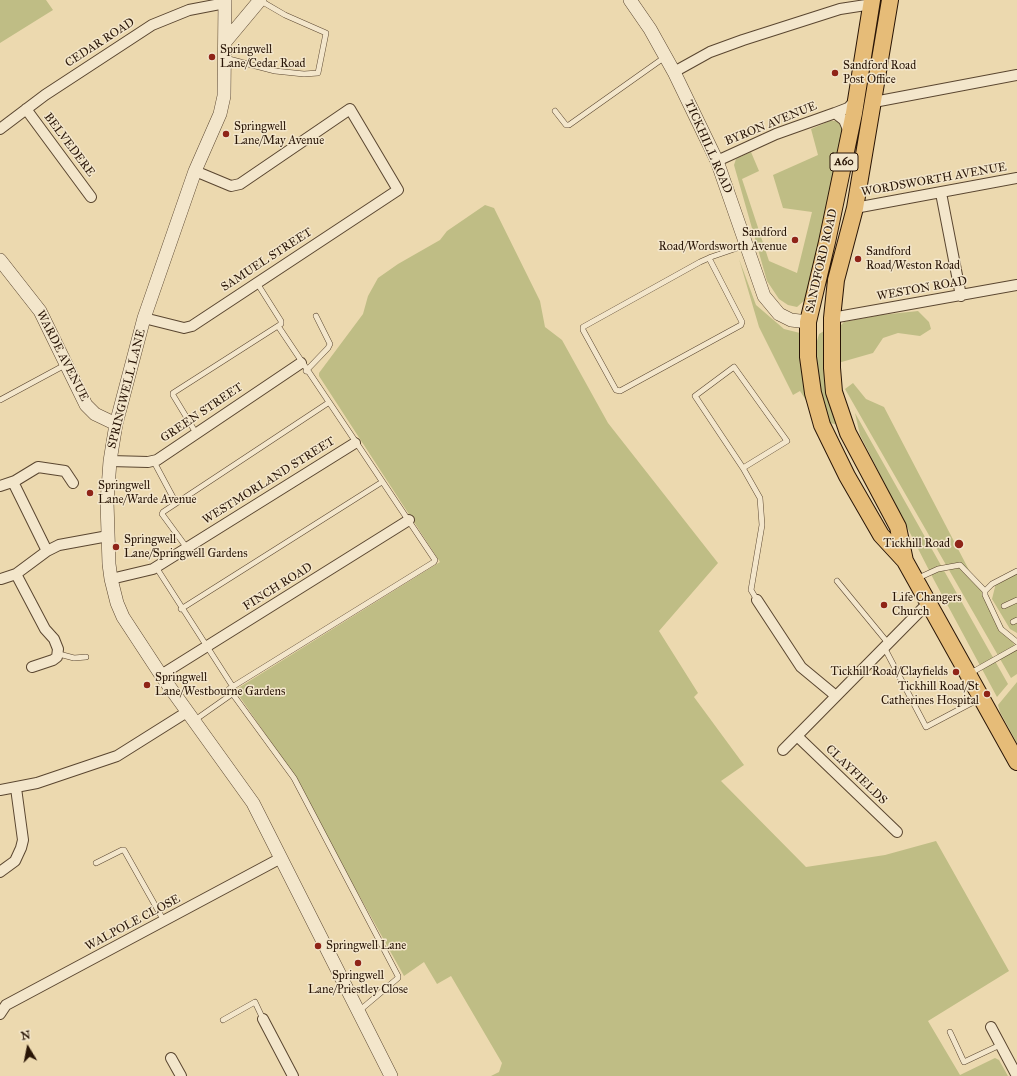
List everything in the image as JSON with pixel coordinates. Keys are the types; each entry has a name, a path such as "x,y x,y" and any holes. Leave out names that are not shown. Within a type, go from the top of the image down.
{"main road":[{"name":"SANDFORD ROAD","path":"872,2 850,134 808,322 832,318 836,280 855,208 890,0"},
{"name":"A60","path":"832,318 832,368 834,392 839,409 848,433 898,526 905,561"},
{"name":"A60","path":"808,322 808,357 813,394 822,425 847,476 881,535 905,561 1017,762"}],"street":[{"path":"225,42 260,0"},
{"name":"TICKHILL ROAD","path":"630,0 674,72 717,161 764,296 770,306 779,314 791,320 808,322"},
{"name":"SPRINGWELL LANE","path":"225,1 224,96 220,114 195,171 144,318 116,424 110,461 107,502 111,579 117,603 123,617 161,676 253,803 391,1076"},
{"name":"CEDAR ROAD","path":"0,129 26,109 152,25 189,10 225,1"},
{"path":"674,72 710,52 743,40 840,9 872,2"},
{"path":"874,102 1017,76"},
{"name":"BYRON AVENUE","path":"717,161 776,134 848,108 856,100"},
{"name":"BELVEDERE","path":"26,109 91,197"},
{"name":"SAMUEL STREET","path":"144,318 184,328 192,326 398,190 350,109 240,184 231,186 195,171"},
{"name":"BYRON AVENUE","path":"835,113 844,120 850,134"},
{"name":"WORDSWORTH AVENUE","path":"855,208 1017,178"},
{"path":"941,193 961,296"},
{"name":"WARDE AVENUE","path":"0,260 40,311 86,405 95,414 116,424"},
{"name":"WESTON ROAD","path":"832,318 1017,285"},
{"name":"GREEN STREET","path":"110,461 148,462 153,460 304,367"},
{"name":"WESTMORLAND STREET","path":"111,579 139,574 156,567 355,443"},
{"path":"0,486 13,482 38,467 65,471 72,483"},
{"path":"13,482 47,551"},
{"name":"FINCH ROAD","path":"161,676 409,520"},
{"path":"1,579 16,574 47,551 71,542 108,536"},
{"path":"16,574 45,629 57,644 58,654 53,660 32,667"},
{"path":"757,600 801,667 836,696"},
{"path":"783,750 928,603"},
{"path":"0,790 16,788 117,756 191,716"},
{"name":"CLAYFIELDS","path":"797,736 897,832"},
{"path":"0,872 15,861 23,840 16,788"},
{"name":"WALPOLE CLOSE","path":"0,1014 6,1005 281,858"},
{"path":"264,1019 293,1076"},
{"path":"991,1027 1017,1076"},
{"path":"171,1058 181,1076"}],"lane":[{"path":"224,58 275,71 304,74 318,73 326,33 285,15 260,0"},
{"path":"556,111 566,125 569,125 665,56"},
{"path":"709,258 742,322 741,325 620,391 616,390 583,330 583,327 709,258 747,245"},
{"path":"196,433 173,393 278,326 281,322 257,283"},
{"path":"304,367 328,348 330,344 316,316"},
{"path":"278,326 328,403 435,560 229,689 294,778 398,976 398,978 359,1011"},
{"path":"0,400 66,364"},
{"path":"744,468 787,441 734,367 695,396 744,468 760,498 762,525 751,590 757,600"},
{"path":"187,548 162,514 163,512 328,403"},
{"path":"153,460 176,503"},
{"path":"181,609 382,482"},
{"path":"915,580 938,569 960,565 985,591 988,604 1001,629 1017,642"},
{"path":"156,567 206,648 233,687"},
{"path":"985,591 992,584 1017,571"},
{"path":"837,581 886,645 926,727 982,698"},
{"path":"1004,606 1017,600"},
{"path":"968,674 1017,647"},
{"path":"58,654 74,658 86,657"},
{"path":"191,716 232,694"},
{"path":"96,863 124,850 164,921"},
{"path":"223,1020 255,1002 264,1019"},
{"path":"950,1032 964,1062 1000,1045"}],"shaded area":[{"path":"0,0 46,0 53,10 0,43"},
{"path":"830,121 838,121 845,131 806,299 797,307 788,305 779,299 767,281 734,165 736,159 751,152 759,171 742,179 769,261 797,273 812,212 783,208 773,175 818,155 811,129"},
{"path":"485,205 494,208 540,301 545,327 562,340 608,423 718,563 659,631 698,693 694,697 744,765 721,781 806,867 885,855 936,841 1009,971 928,1021 960,1075 995,1058 999,1060 1008,1076 491,1076 499,1072 502,1063 451,976 437,984 424,962 404,976 286,764 235,690 440,562 319,376 319,373 363,314 368,296 378,278 398,264 440,240 447,231"},
{"path":"739,259 756,305 784,329 800,333 811,408 800,391 793,395 759,327"},
{"path":"918,311 929,322 931,329 920,336 898,333 883,338 873,353 838,363 837,329 844,322 881,315"},
{"path":"824,331 824,363 829,395 838,425 827,422 819,390 815,348 819,334"},
{"path":"853,383 866,399 884,407 970,572 1017,649 1017,674 1011,678 845,389"},
{"path":"855,413 1008,684 997,697 934,580 860,435"},
{"path":"1017,572 1017,633 1010,629 992,599 996,583"},
{"path":"1017,682 1017,743 1000,712 998,705"}],"place":[{"name":"Springwell Lane/Cedar Road","path":"212,57"},
{"name":"Sandford Road Post Office","path":"835,73"},
{"name":"Springwell Lane/May Avenue","path":"226,134"},
{"name":"Sandford Road/Wordsworth Avenue","path":"795,240"},
{"name":"Sandford Road/Weston Road","path":"858,259"},
{"name":"Springwell Lane/Warde Avenue","path":"90,493"},
{"name":"Tickhill Road","path":"959,544"},
{"name":"Springwell Lane/Springwell Gardens","path":"116,547"},
{"name":"Life Changers Church","path":"884,605"},
{"name":"Tickhill Road/Clayfields","path":"956,672"},
{"name":"Springwell Lane/Westbourne Gardens","path":"147,685"},
{"name":"Tickhill Road/St Catherines Hospital","path":"987,694"},
{"name":"Springwell Lane","path":"318,946"},
{"name":"Springwell Lane/Priestley Close","path":"358,963"}]}
